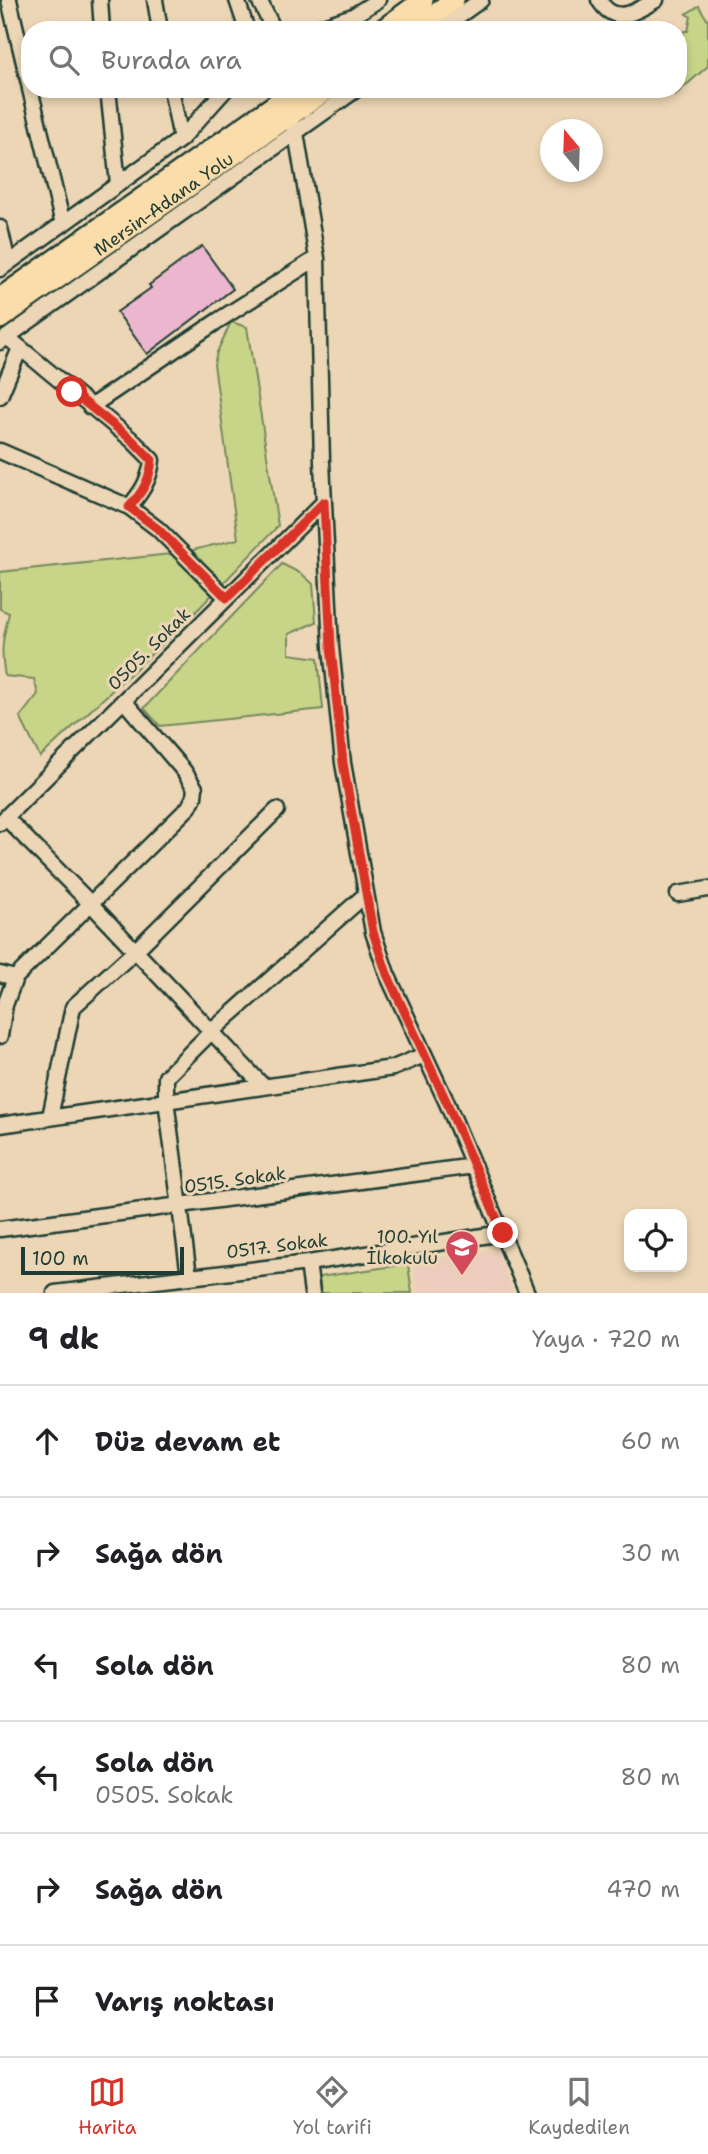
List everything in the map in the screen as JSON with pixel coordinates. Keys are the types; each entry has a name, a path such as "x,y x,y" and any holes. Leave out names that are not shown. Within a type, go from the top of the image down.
{"highway":[{"path":"394,21 423,0"},
{"path":"425,21 454,0"},
{"name":"Mersin-Adana Yolu","path":"2,333 285,110 306,100"},
{"path":"0,298 285,110"}],"street":[{"path":"9,0 21,51"},
{"path":"100,0 101,21"},
{"path":"155,0 158,21"},
{"path":"237,0 244,21"},
{"path":"259,0 270,21"},
{"path":"338,21 353,16 377,0"},
{"path":"452,21 481,0"},
{"path":"599,0 611,13 633,14 656,0"},
{"path":"32,98 63,224"},
{"path":"109,98 118,184"},
{"path":"173,98 180,139"},
{"path":"0,228 4,266 180,139 218,98"},
{"path":"285,110 317,258 331,647 342,750 365,895 373,932 387,974 474,1166 527,1293"},
{"path":"90,407 317,258"},
{"path":"2,333 132,440 152,460 151,472 142,492 129,507"},
{"path":"0,397 20,348"},
{"path":"0,452 129,507 158,529 227,598"},
{"name":"0505. Sokak","path":"3,821 324,502"},
{"path":"0,1036 5,1005 15,978 188,807 194,797 195,788 184,771 124,701"},
{"path":"50,1117 74,1007 135,951 277,810"},
{"path":"3,821 91,904 263,1086"},
{"path":"678,894 708,889"},
{"path":"189,1276 166,1100 166,1077 212,1031 365,895"},
{"path":"0,974 15,978"},
{"path":"0,1125 393,1068 424,1055"},
{"name":"0515. Sokak","path":"0,1229 474,1166"},
{"name":"0517. Sokak","path":"55,1293 123,1289 189,1276 308,1263 503,1233"},
{"path":"308,1263 312,1293"}],"shaded area":[{"name":"100. Yıl İlkokulu","path":"497,1251 513,1293 419,1293 414,1261"}],"green space":[{"path":"699,6 708,21 708,66 687,84 687,31 691,17 686,14"},
{"path":"231,322 247,327 278,526 184,624 40,757 20,717 38,694 34,679 5,676 3,644 9,613 0,609 0,572 181,553 238,539 214,364"},
{"path":"282,564 302,574 313,584 316,622 289,634 289,654 318,658 323,709 160,726 144,708"},
{"path":"408,1264 412,1293 321,1293 319,1277"}],"building":[{"path":"202,246 233,289 147,354 117,312"}],"place":[{"name":"100. Yıl İlkokulu","path":"462,1277"}],"route":[{"path":"72,392 132,440 152,460 151,472 142,492 129,507 158,529 227,598 324,502 331,647 343,763 373,932 387,974 503,1233"}]}
